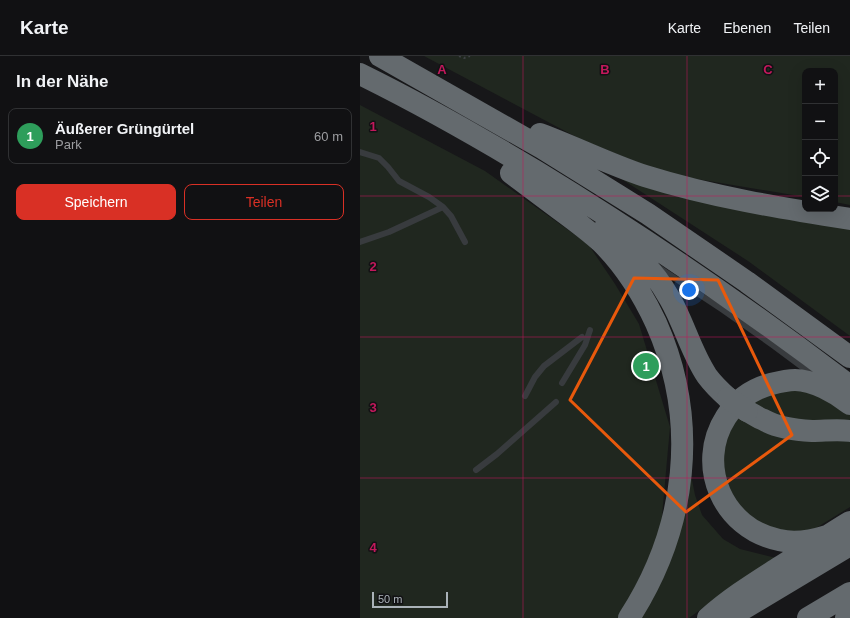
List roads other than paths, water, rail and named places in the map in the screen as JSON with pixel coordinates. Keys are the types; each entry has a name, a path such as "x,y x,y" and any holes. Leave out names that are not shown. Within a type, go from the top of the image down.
{"highway":[{"path":"380,56 542,148 648,214 747,282 850,357"},
{"path":"360,74 458,125 573,194 699,276 774,330 849,397"},
{"path":"360,80 400,108 477,152 569,209 637,256 661,284 706,375 728,398 747,411 776,425 811,431 850,431"},
{"path":"483,114 556,140 591,156 642,175 683,187 738,200 850,219"},
{"path":"511,173 583,226 619,263 630,277 648,306 663,338 674,373 679,394 683,435 681,475 674,516 657,566 641,599 629,618"},
{"path":"827,536 804,541 790,542 771,538 755,532 744,525 735,517 721,496 713,470 713,453 715,442 722,423 732,408 748,394 767,385 782,381 796,380 825,388 849,397"},
{"path":"708,618 731,599 850,522"},
{"path":"728,618 850,545"},
{"path":"808,618 850,593"}],"lane":[{"path":"360,152 379,158 388,167 398,181 443,206 451,216 464,242"},
{"path":"360,242 389,232 443,206"},
{"path":"621,244 669,273 849,397"},
{"path":"562,383 584,345 590,330"},
{"path":"525,396 535,377 544,366 582,337"},
{"path":"476,470 497,454 556,402"}],"place":[{"name":"Äußerer Grüngürtel","path":"646,366"}]}
